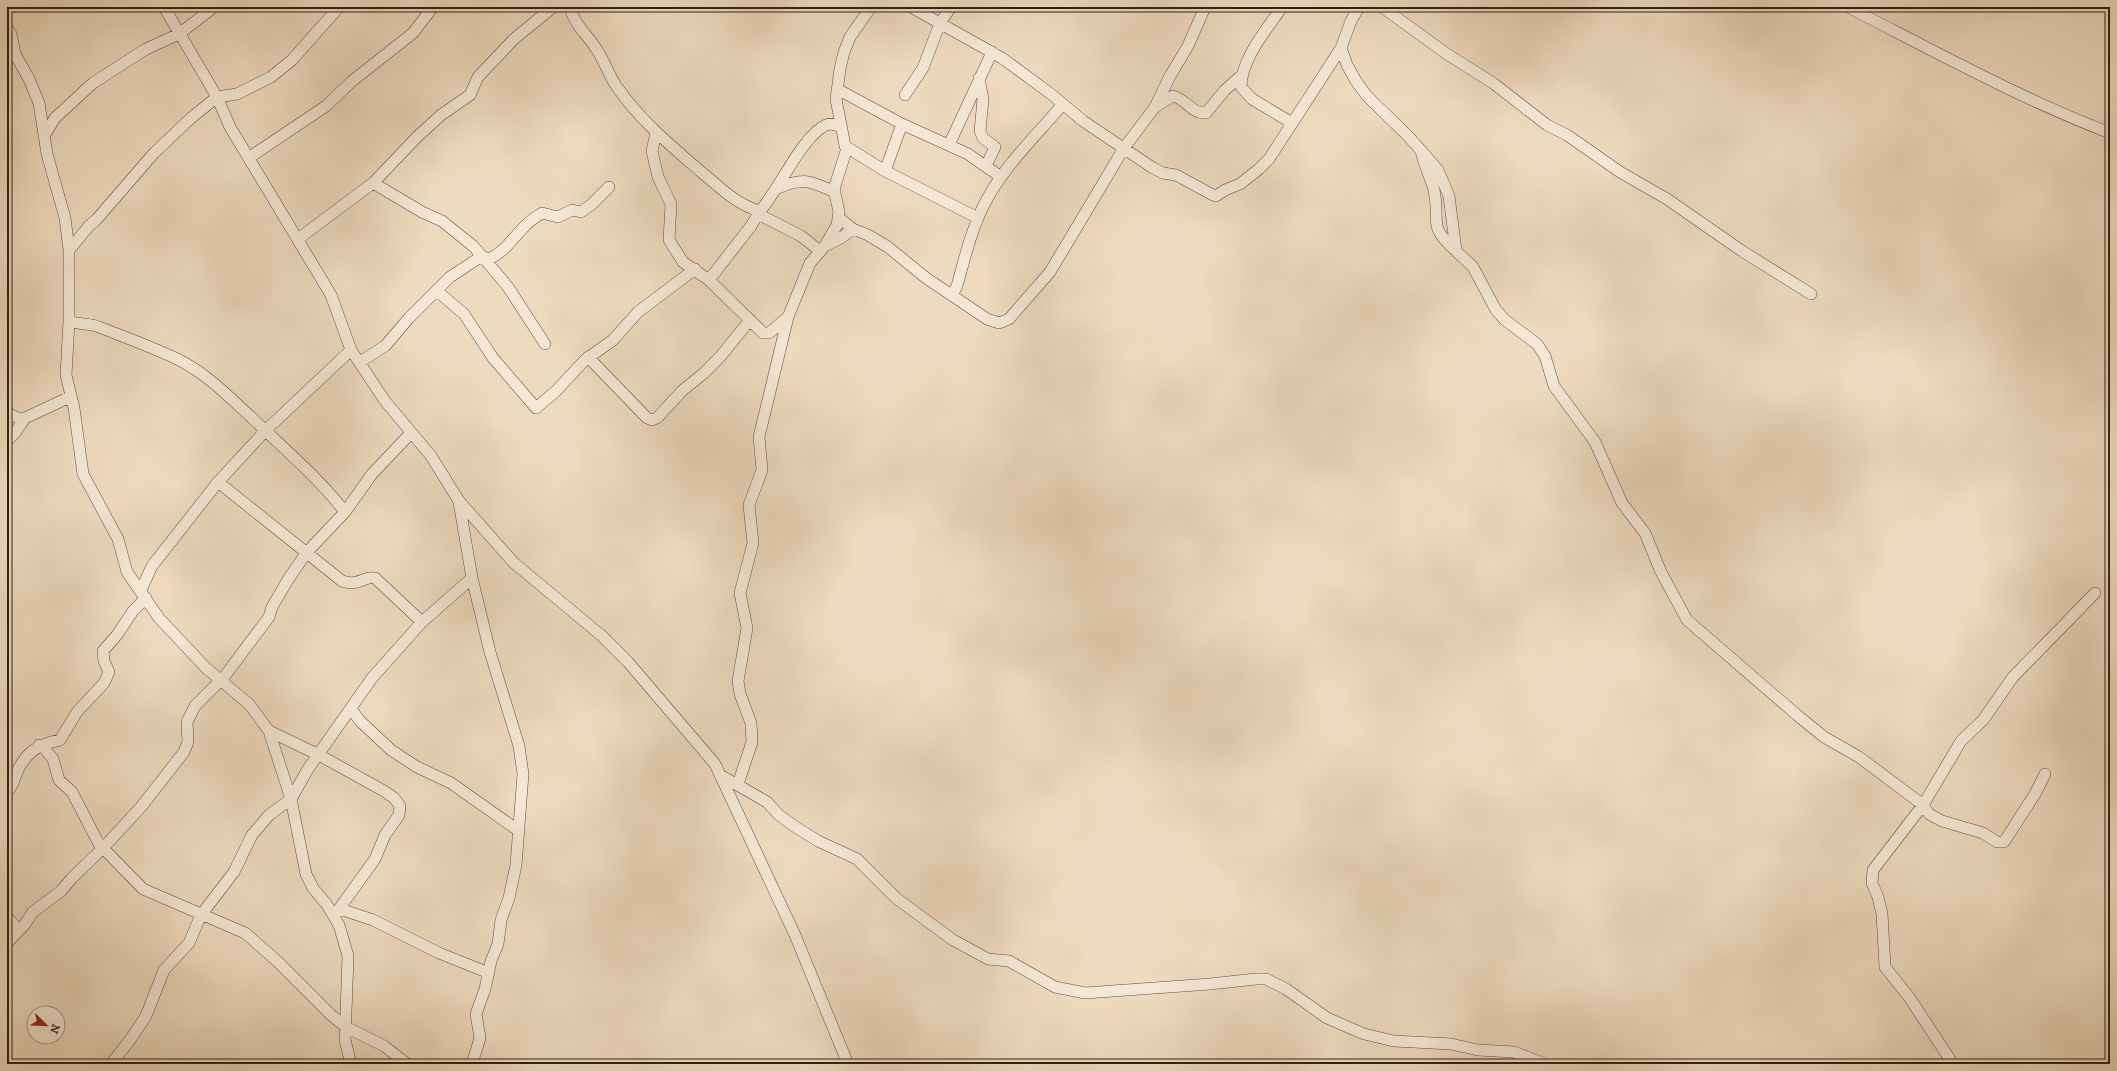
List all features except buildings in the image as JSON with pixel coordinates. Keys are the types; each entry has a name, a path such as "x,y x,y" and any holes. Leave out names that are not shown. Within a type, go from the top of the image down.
{"street":[{"path":"164,7 217,97 230,127 250,157 331,296 351,350 385,401 431,456 459,501 514,563 593,627 628,662 711,760 720,775 795,935 848,1064"},
{"path":"169,7 177,31"},
{"path":"44,136 55,118 93,83 214,7"},
{"path":"69,250 154,152 191,118 217,97 237,94 271,77 292,60 339,7"},
{"path":"250,157 326,106 351,82 413,33 433,7"},
{"path":"298,239 373,183 417,137 442,115 470,95 478,77 514,38 553,7"},
{"path":"570,7 575,21 597,50 612,80 625,99 656,133 727,194 822,249"},
{"path":"738,784 752,742 750,724 740,694 738,682 746,628 740,593 753,543 749,505 760,476 759,437 788,317 810,263 832,234 839,218 835,192 836,178 846,155 847,148 845,146 836,99 837,89 846,47 855,28 871,7"},
{"path":"911,7 992,52 1036,81 1062,105 1096,131 1158,171 1176,174 1209,194 1216,196 1225,190 1240,184 1269,159 1342,48 1351,21 1359,7"},
{"path":"905,95 923,68 940,23 951,7"},
{"path":"839,218 853,229 868,235 888,247 926,278 987,319 999,323 1009,319 1050,272 1124,148 1155,107 1170,76 1188,46 1205,7"},
{"path":"1282,7 1258,41 1242,75 1241,87 1244,92 1292,123"},
{"path":"1382,7 1413,31 1493,83 1541,121 1567,135 1620,172 1667,199 1742,252 1811,294"},
{"path":"1848,7 1991,81 2042,105 2110,133"},
{"path":"7,28 13,40 11,52 37,97 49,162 63,204 69,250 69,321 66,375 70,397 74,408 83,474 118,539 127,572 169,630 221,681 257,713 269,731 291,799 308,880 337,913 348,956 346,1047 351,1064"},
{"path":"1342,48 1347,65 1366,96 1438,170 1447,187 1456,251"},
{"path":"949,144 992,52"},
{"path":"1155,107 1173,96 1184,100 1200,113 1206,113 1225,90 1242,75"},
{"path":"979,78 983,99 980,131 983,138 995,147 986,166"},
{"path":"837,89 902,124 949,144 986,166 1001,177"},
{"path":"952,295 957,286 978,218 1001,177 1062,105"},
{"path":"709,280 778,188 800,152 815,135 826,126 833,124 842,126"},
{"path":"885,171 902,124"},
{"path":"656,133 652,151 658,177 671,204 668,238 684,262 709,280 763,333 768,334 788,317"},
{"path":"845,146 885,171 978,218"},
{"path":"1421,151 1424,165 1434,193 1437,228 1447,243 1473,267 1496,310 1537,344 1545,356 1554,386 1595,442 1614,482 1618,495 1645,533 1661,572 1687,620 1802,720 1824,737 1860,757 1922,805 1929,814 1942,821 1983,833 1997,842 2004,842 2035,794 2045,774"},
{"path":"778,188 796,181 807,181 819,184 835,192"},
{"path":"373,183 422,212 442,221 508,287 545,344"},
{"path":"478,256 488,259 494,256 526,225 542,212 558,217 572,210 581,212 592,204 608,187"},
{"path":"822,249 853,229"},
{"path":"360,362 385,346 414,312 450,277 478,256"},
{"path":"437,291 464,314 493,358 535,408 556,391 588,357 613,340 638,312 695,269"},
{"path":"588,357 647,418 652,420 657,418 683,390 704,373 750,320"},
{"path":"69,321 80,325 95,326 134,339 182,362 213,381 231,396 330,493 345,512"},
{"path":"56,766 60,740 78,712 106,680 109,672 104,661 103,651 117,635 133,612 143,594 152,566 218,482 266,430 351,350"},
{"path":"7,413 18,418 25,418 70,397"},
{"path":"7,441 15,433 25,418"},
{"path":"7,943 17,929 33,912 55,896 141,807 184,752 188,742 187,722 201,698 221,681 269,617 272,607 289,578 307,552 345,512 372,474 411,433"},
{"path":"218,482 262,519 307,552 342,581 355,583 367,578 375,578 422,622"},
{"path":"459,501 472,578 490,652 521,756 523,774 516,865 509,898 501,920 498,944 491,961 490,973 476,1014 480,1038 472,1064"},
{"path":"111,1064 130,1040 146,1016 164,970 188,943 201,915 234,872 252,835 269,815 291,799 318,755 372,678 422,622 472,578"},
{"path":"1953,1064 1909,997 1884,967 1882,914 1878,897 1872,883 1874,867 1922,805 1961,741 1983,720 2012,677 2095,593"},
{"path":"351,709 360,721 391,750 417,767 451,783 519,831"},
{"path":"269,731 318,755 384,791 398,803 400,809 399,816 385,835 375,859 337,913"},
{"path":"7,792 11,788 21,763 28,754 39,745 60,740"},
{"path":"39,745 50,754 56,766 59,780 72,792 90,830 103,848 143,889 245,933 277,961 331,1015 346,1027 379,1043 407,1064"},
{"path":"720,775 767,802 779,815 818,841 857,859 896,898 953,940 988,959 1009,961 1056,987 1085,993 1266,979 1286,989 1327,1018 1364,1034 1394,1041 1451,1044 1478,1050 1514,1052 1545,1064"},
{"path":"337,913 373,920 439,953 490,973"},
{"path":"7,917 17,929"}]}
